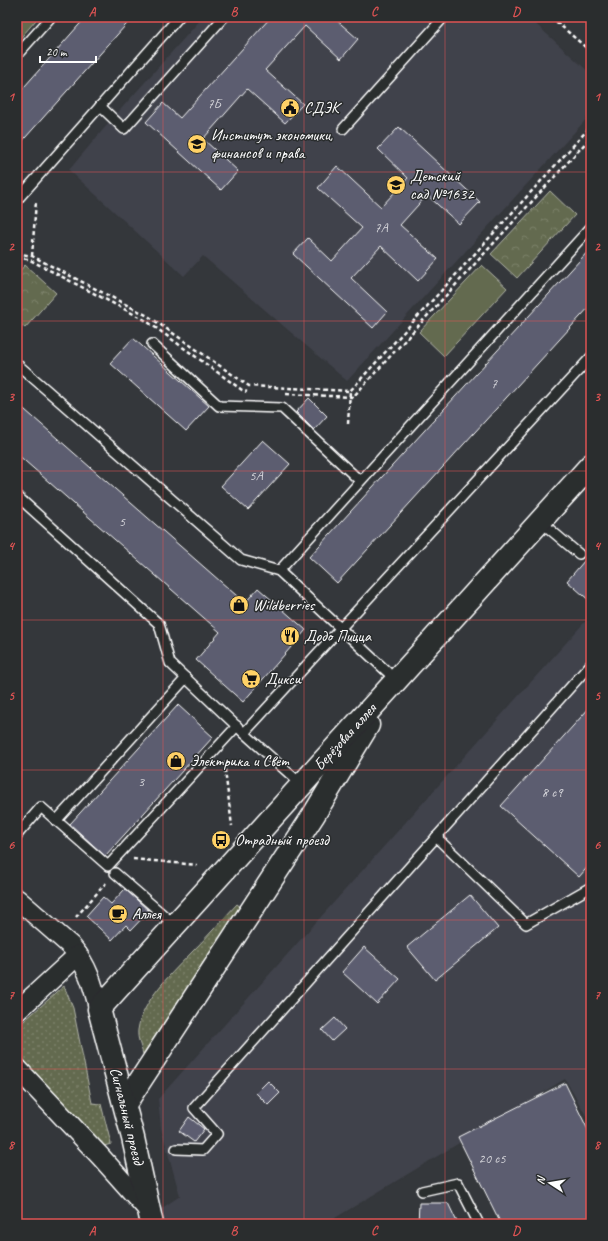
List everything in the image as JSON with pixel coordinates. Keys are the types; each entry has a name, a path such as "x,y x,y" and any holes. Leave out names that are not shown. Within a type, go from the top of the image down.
{"main road":[{"name":"Берёзовая аллея","path":"100,1009 591,465"},
{"path":"125,1104 313,816 396,680"},
{"name":"Сигнальный проезд","path":"100,1009 139,1161 150,1217"}],"street":[{"path":"17,899 71,946 78,955 87,968 100,1009"},
{"path":"17,1011 78,955"},
{"path":"17,1068 100,1156 150,1217"}],"lane":[{"path":"17,55 51,17"},
{"path":"17,200 179,17"},
{"path":"100,106 124,129 224,17"},
{"path":"343,129 444,17"},
{"path":"279,571 591,227"},
{"path":"152,344 219,406 282,408 360,481"},
{"path":"244,733 591,356"},
{"path":"17,364 241,560 279,571 396,680"},
{"path":"17,496 159,624 170,663 302,785"},
{"path":"540,521 579,554"},
{"path":"176,1149 202,1150 217,1134 194,1108 591,664"},
{"path":"56,821 186,678"},
{"path":"17,835 41,807 108,866 237,726"},
{"path":"436,837 526,924 591,887"},
{"path":"115,873 175,925"},
{"path":"422,1192 458,1183 479,1224"}],"path":[{"path":"551,17 591,52"},
{"path":"348,424 350,391 591,126"},
{"path":"279,394 353,397 591,137"},
{"path":"32,256 38,176"},
{"path":"17,253 32,256 148,316 249,386 350,391"},
{"path":"17,258 28,259 145,320 242,390 248,392"},
{"path":"223,756 232,826"},
{"path":"128,859 197,865"},
{"path":"76,917 115,873"}],"shaded area":[{"name":"Детский сад №1632","path":"203,17 528,17 591,74 591,114 347,381 203,256 184,276 69,170"},
{"path":"591,615 591,1124 565,1079 325,1224 138,1224 180,1196 161,1128 158,1099"}],"green space":[{"path":"17,17 33,17 36,20 17,42"},
{"path":"550,191 575,215 517,278 491,254"},
{"path":"25,265 56,293 25,328 17,321 17,274"},
{"path":"482,265 507,288 444,356 419,332"},
{"path":"237,904 241,907 143,1054 138,1030 145,1008 168,977"},
{"path":"64,986 73,1008 92,1103 101,1104 111,1144 104,1146 17,1054 17,1027"}],"building":[{"path":"86,17 133,17 17,147 17,95"},
{"path":"271,17 333,17 358,39 341,59 305,26 265,70 303,104 285,123 247,89 203,139 238,171 221,190 146,122 163,103 180,118"},
{"path":"399,127 480,202 459,224 427,195 400,225 438,259 418,281 381,246 351,278 387,312 373,328 293,254 308,238 332,261 362,228 318,188 337,166 381,207 408,178 378,149"},
{"path":"591,248 591,305 337,583 309,557"},
{"path":"133,338 209,406 186,431 110,363"},
{"path":"309,398 327,416 314,430 296,412"},
{"path":"17,403 245,603 258,588 306,630 243,702 196,660 220,632 17,454"},
{"path":"263,440 290,464 248,510 221,486"},
{"path":"591,553 591,602 567,581"},
{"path":"178,705 213,737 105,856 70,824"},
{"path":"591,706 591,863 579,877 501,806"},
{"path":"125,889 149,911 131,930 126,925 112,940 86,916 103,897 111,904"},
{"path":"470,895 498,928 435,980 407,947"},
{"path":"364,947 400,979 377,1004 342,972"},
{"path":"335,1018 345,1029 332,1041 322,1030"},
{"path":"268,1081 280,1093 268,1105 256,1093"},
{"path":"565,1083 591,1136 591,1217 577,1224 501,1224 458,1137"},
{"path":"189,1117 204,1129 194,1142 179,1131"},
{"path":"419,1203 448,1203 458,1224 418,1224"}],"place":[{"name":"СДЭК","path":"290,108"},
{"name":"Институт экономики, финансов и права","path":"197,144"},
{"name":"Детский сад №1632","path":"396,185"},
{"name":"Wildberries","path":"239,605"},
{"name":"Додо Пицца","path":"290,636"},
{"name":"Дикси","path":"251,679"},
{"name":"Электрика и Свет","path":"176,761"},
{"name":"Отрадный проезд","path":"221,840"},
{"name":"Аллея","path":"118,914"}]}
